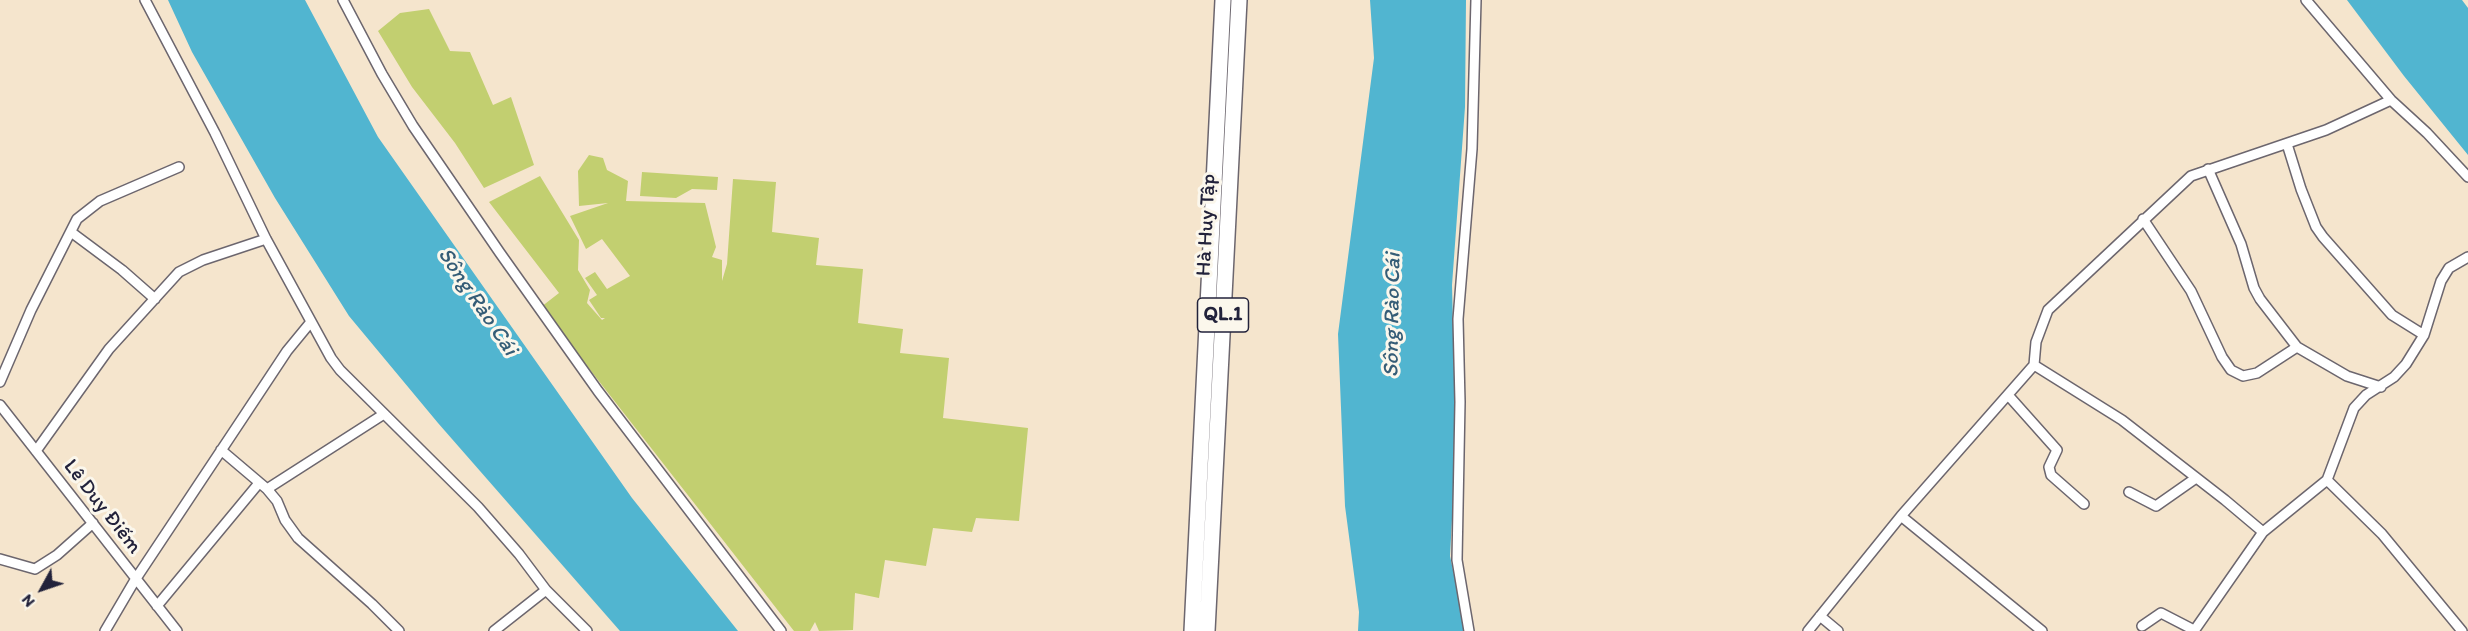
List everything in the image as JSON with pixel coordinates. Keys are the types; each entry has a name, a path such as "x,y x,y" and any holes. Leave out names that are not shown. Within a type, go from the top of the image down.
{"main road":[{"name":"Hà Huy Tập","path":"1192,631 1223,0"},
{"name":"Hà Huy Tập","path":"1207,631 1239,0"}],"street":[{"path":"145,0 215,133 266,239 310,322 340,370 478,507 519,554 546,590 587,631"},
{"path":"343,0 382,74 414,126 500,253 598,391 781,631"},
{"path":"1469,631 1457,561 1460,402 1458,319 1472,149 1476,0"},
{"path":"2306,0 2391,100 2427,133 2468,177"},
{"path":"1808,631 1901,516 2034,365 2036,342 2048,310 2143,219 2191,176 2326,130 2391,100"},
{"path":"2287,144 2316,227 2323,237 2392,315 2424,335"},
{"path":"0,382 31,309 77,219 92,205 179,166"},
{"path":"2208,170 2241,244 2254,288 2297,347 2347,376 2381,387"},
{"path":"2143,219 2190,291 2222,357 2231,369 2243,376 2257,373 2297,347"},
{"path":"71,232 122,270 155,299"},
{"path":"36,451 109,349 167,284 187,267 266,239"},
{"path":"2142,626 2162,613 2194,631 2263,532 2327,480 2354,408 2366,396 2394,377 2406,364 2424,335 2441,280 2449,268 2468,256"},
{"path":"105,631 135,580 221,450 287,351 310,322"},
{"path":"2034,365 2122,420 2263,532"},
{"path":"2008,395 2057,450 2049,467 2051,475 2084,504"},
{"name":"Lê Duy Điếm","path":"0,405 177,631"},
{"path":"267,489 384,414"},
{"path":"221,450 267,489 277,501 285,520 298,538 399,631"},
{"path":"2129,492 2156,506 2196,478"},
{"path":"2327,480 2382,534 2459,631"},
{"path":"158,606 259,483"},
{"path":"1901,516 2042,631"},
{"path":"0,559 35,569 57,555 93,524"},
{"path":"494,631 546,590"},
{"path":"1820,616 1838,631"}],"green space":[{"path":"429,9 450,51 470,52 493,105 511,97 534,165 484,188 455,143 412,87 378,31 400,13"},
{"path":"589,155 603,158 607,170 628,181 626,201 705,203 716,247 712,257 722,260 722,281 727,264 733,179 776,182 772,232 819,238 816,265 863,269 858,323 903,329 900,353 949,358 943,418 1028,428 1019,521 976,518 972,532 933,528 926,566 885,560 879,598 855,593 853,630 819,631 815,622 810,631 794,631 541,307 559,293 489,202 540,176 579,240 578,270 590,290 587,303 602,320 605,318 601,318 589,300 597,295 585,278 595,272 607,289 630,276 602,239 586,249 570,216 608,203 579,206 578,171"},
{"path":"642,172 718,177 717,190 692,189 676,198 640,196"}],"water":[{"name":"Sông Rào Cái","path":"168,0 305,0 378,137 632,498 738,631 620,631 438,423 349,316 275,198 192,52"},
{"name":"Sông Rào Cái","path":"1370,0 1466,0 1465,107 1452,285 1456,446 1450,556 1466,631 1358,631 1359,612 1345,506 1338,334 1374,58"},
{"path":"2347,0 2462,0 2468,8 2468,155 2404,76"}]}
